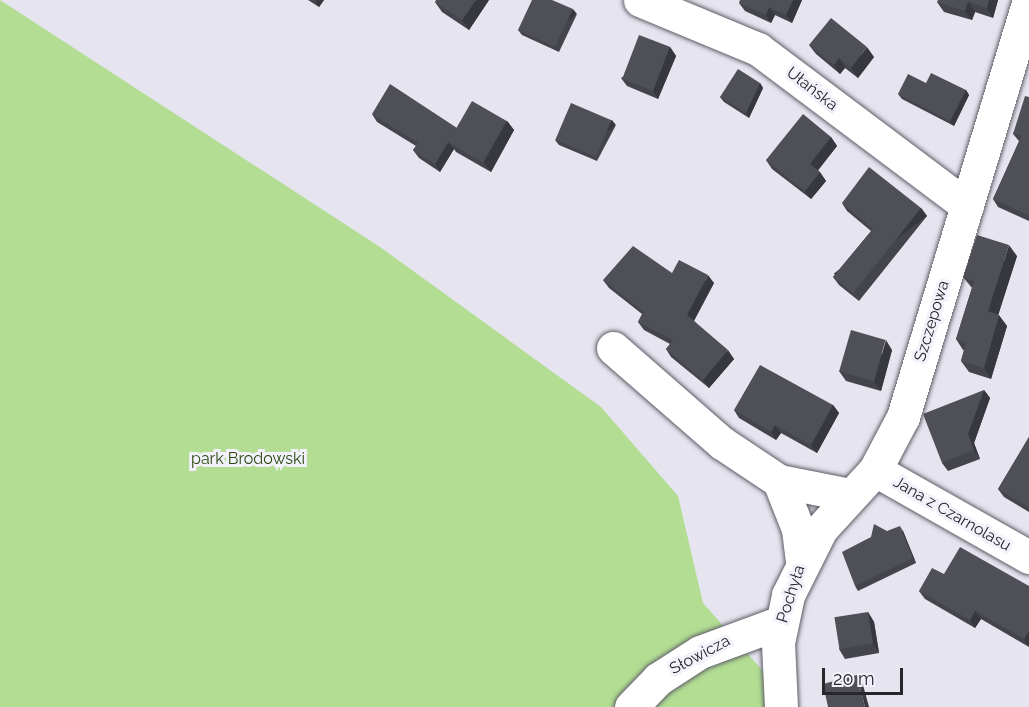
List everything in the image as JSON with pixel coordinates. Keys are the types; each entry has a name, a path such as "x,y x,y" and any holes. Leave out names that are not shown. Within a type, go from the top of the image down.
{"street":[{"name":"Ułańska","path":"640,0 758,49 967,206"},
{"name":"Szczepowa","path":"850,495 875,470 903,417 967,206 1019,68 1029,0"},
{"path":"613,348 722,443 779,481 850,495"},
{"name":"Jana z Czarnolasu","path":"875,470 1029,557"},
{"path":"779,481 798,529 802,560"},
{"name":"Pochyła","path":"781,707 777,669 781,622 802,560 850,495"},
{"name":"Słowicza","path":"631,707 658,679 700,652 781,622"}],"green space":[{"name":"park Brodowski","path":"0,0 380,247 601,407 678,496 703,603 763,671 770,707 0,707"}],"building":[{"path":"436,0 476,0 462,20 435,2"},
{"path":"532,0 552,0 573,9 555,47 518,30"},
{"path":"740,0 793,0 786,15 769,7 766,15 739,3"},
{"path":"938,0 989,0 987,8 968,2 965,11 937,2"},
{"path":"831,18 867,47 851,68 839,58 834,65 809,45"},
{"path":"639,35 670,47 653,91 622,79"},
{"path":"738,69 760,83 746,113 720,97"},
{"path":"931,73 966,90 950,121 898,94 908,74 926,83"},
{"path":"390,84 457,128 435,164 413,150 418,143 372,114"},
{"path":"1025,96 1029,97 1029,216 993,199 1022,136 1013,134"},
{"path":"472,101 507,121 483,163 448,143"},
{"path":"571,103 612,120 596,157 555,140"},
{"path":"803,114 831,137 810,164 820,172 805,191 766,160"},
{"path":"869,167 921,208 853,293 833,277 873,229 842,203"},
{"path":"977,235 1009,245 988,311 999,315 984,368 961,361 966,343 956,339 974,281 963,277"},
{"path":"633,246 672,273 679,260 708,275 687,315 728,350 703,380 666,349 673,340 638,322 644,312 603,280"},
{"path":"851,330 886,340 874,381 839,371"},
{"path":"760,365 833,405 811,445 775,425 771,432 734,410"},
{"path":"984,390 968,434 974,450 942,463 923,414"},
{"path":"1029,437 1029,508 998,489"},
{"path":"874,524 887,531 900,526 913,558 855,586 842,552 871,537"},
{"path":"960,547 1029,586 1029,631 1024,639 975,611 970,620 919,591 932,568 944,574"},
{"path":"868,612 873,644 839,649 834,617"},
{"path":"857,675 865,707 828,707 823,684"}]}
